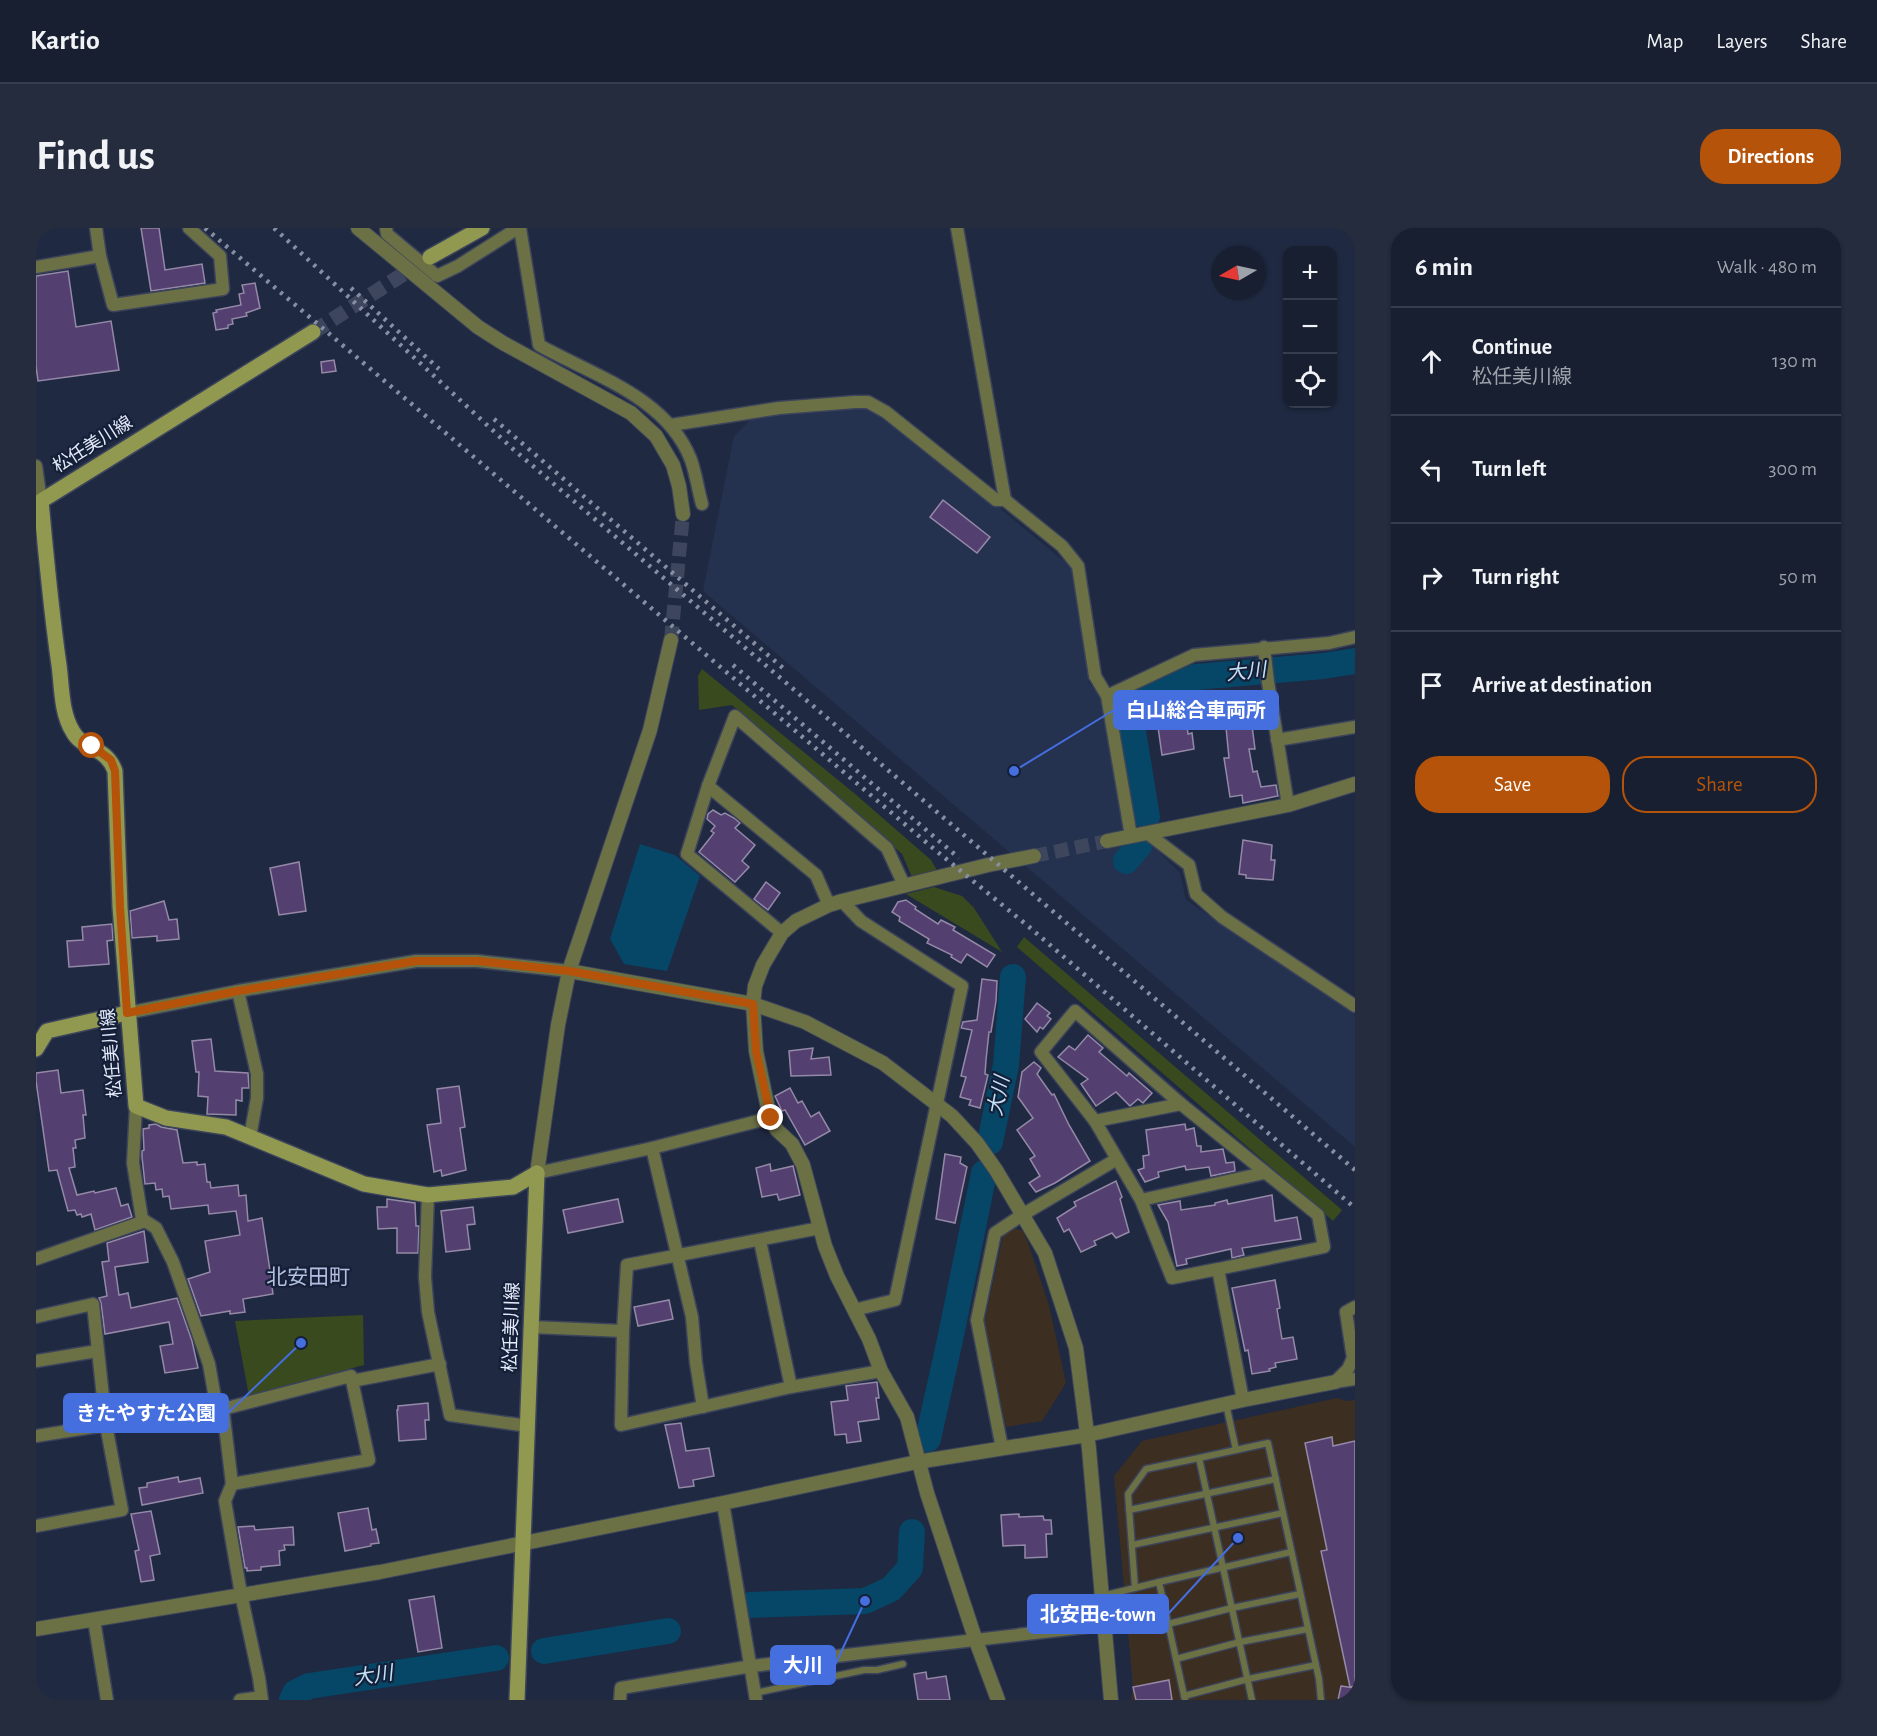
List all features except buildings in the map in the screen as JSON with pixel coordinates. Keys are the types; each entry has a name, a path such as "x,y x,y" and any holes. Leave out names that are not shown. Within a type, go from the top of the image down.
{"main road":[{"path":"430,257 482,228"},
{"name":"松任美川線","path":"313,332 38,502 65,712 73,733 81,741 111,760 115,771 120,907 136,1106 166,1118 226,1127 364,1184 428,1195 513,1187 537,1173"},
{"path":"36,1048 41,1030 127,1013"},
{"name":"松任美川線","path":"518,1700 537,1173"}],"street":[{"path":"96,228 100,256 113,305 224,289 220,256 189,228"},
{"path":"358,228 478,327 631,413 656,436 672,465 679,486 683,514"},
{"path":"386,228 387,234 437,276 458,266 519,228 539,345 622,387 671,425 690,459 702,504"},
{"path":"957,228 1005,500"},
{"path":"36,267 100,256"},
{"path":"671,425 779,408 868,402 886,412 996,500 1005,500 1062,546 1078,566 1095,676 1107,696 1131,836"},
{"path":"36,466 38,502"},
{"path":"1107,696 1194,655 1329,643 1355,637"},
{"path":"670,640 650,730 569,971 558,1025 537,1173 652,1148 771,1118"},
{"path":"1264,647 1288,805"},
{"path":"782,933 687,854 708,786 735,716 887,848 904,885"},
{"path":"1277,740 1355,727"},
{"path":"1107,841 1288,805 1355,784"},
{"path":"708,786 816,875 835,903 962,986 895,1300 854,1310"},
{"path":"1147,833 1189,866 1196,894 1222,917 1355,1006"},
{"path":"998,1700 976,1641 918,1462 907,1417 881,1371 869,1339 837,1276 820,1228 803,1165 792,1144 777,1130 771,1118 756,1051 753,1004 755,986 763,965 782,933 796,921 835,903 1034,856"},
{"path":"127,1013 238,991 416,961 477,961 569,971 753,1004 805,1022 884,1063 952,1116 977,1143 996,1170 1045,1253 1076,1347 1087,1435 1111,1700"},
{"path":"238,991 257,1074 257,1098 250,1137"},
{"path":"1075,1011 1180,1104 1318,1215 1324,1247 1172,1278 1141,1200 1095,1121 1041,1052 1075,1011"},
{"path":"1095,1121 1180,1104"},
{"path":"136,1106 133,1163 136,1194 142,1219 156,1228 173,1262 209,1364 219,1407 231,1484 225,1501 261,1699 240,1700"},
{"path":"652,1148 692,1317 703,1407"},
{"path":"1002,1448 977,1320 995,1233 1117,1159"},
{"path":"1141,1200 1264,1173"},
{"path":"428,1195 425,1277 428,1312 450,1415 528,1426"},
{"path":"36,1259 145,1221"},
{"path":"820,1228 627,1265 621,1425 790,1387 881,1371"},
{"path":"759,1241 790,1387"},
{"path":"1218,1269 1243,1400"},
{"path":"36,1317 93,1304 106,1425 122,1510 36,1526"},
{"path":"1335,1382 1348,1369 1353,1358 1346,1312 1355,1307"},
{"path":"532,1327 623,1331"},
{"path":"36,1360 97,1351"},
{"path":"352,1382 440,1364"},
{"path":"36,1436 219,1407 351,1376 369,1460 231,1484"},
{"path":"36,1629 380,1572 918,1462 1087,1435 1243,1400 1355,1379"},
{"path":"723,1503 752,1666 755,1696"},
{"path":"94,1620 107,1700"},
{"path":"620,1700 621,1688 752,1666 1103,1625"}],"lane":[{"path":"1226,1404 1236,1450"},
{"path":"1135,1588 1128,1494 1146,1469 1268,1443 1316,1665 1321,1700"},
{"path":"1200,1458 1252,1700"},
{"path":"1129,1510 1276,1479"},
{"path":"1132,1545 1283,1513"},
{"path":"1101,1597 1291,1552"},
{"path":"1159,1582 1184,1698 1248,1679 1316,1665"},
{"path":"1168,1624 1300,1594"},
{"path":"1176,1659 1240,1642 1308,1629"},
{"path":"859,1654 860,1671"},
{"path":"755,1696 860,1671 903,1664"}],"shaded area":[{"path":"867,405 1001,509 1072,568 1089,683 1105,700 1127,843 1148,841 1180,873 1186,900 1355,1015 1355,1147 703,591 734,436 754,416"},
{"path":"640,844 675,855 700,876 667,971 624,964 610,939"},
{"path":"1012,1228 1024,1231 1049,1305 1066,1383 1042,1421 1006,1427 984,1324 1003,1235"},
{"path":"1337,1398 1346,1401 1355,1400 1355,1700 1131,1700 1133,1687 1114,1476 1142,1441"}],"green space":[{"path":"702,669 854,793 931,860 938,872 912,877 902,854 732,705 699,710 698,676"},
{"path":"934,887 962,896 974,908 1002,952 906,894"},
{"path":"1024,937 1342,1210 1333,1221 1017,947"},
{"path":"363,1315 364,1365 249,1396 235,1321"}],"waterway":[{"name":"大川","path":"1141,700 1196,677 1355,661"},
{"name":"大川","path":"1136,710 1132,725 1147,817"},
{"name":"大川","path":"1126,861 1139,846"},
{"name":"大川","path":"990,1142 1006,1065 1013,977"},
{"name":"大川","path":"928,1439 984,1173"},
{"name":"大川","path":"750,1605 865,1601 891,1589 910,1568 912,1532"},
{"name":"大川","path":"544,1651 668,1631"},
{"name":"大川","path":"292,1700 295,1693 309,1686 496,1658"}],"tunnel":[{"path":"313,332 419,264"},
{"path":"671,640 683,514"},
{"path":"1034,856 1107,841"}],"railway":[{"path":"205,228 934,849 1028,926 1355,1208"},
{"path":"274,228 513,449 1355,1170"},
{"path":"351,288 439,369"},
{"path":"494,419 783,668"},
{"path":"733,665 959,858"}],"place":[{"name":"白山総合車両所","path":"1014,771"},
{"name":"きたやすた公園","path":"301,1343"},
{"name":"北安田e-town","path":"1238,1538"},
{"name":"大川","path":"865,1601"}],"district":[{"name":"北安田町","path":"308,1277"}],"route":[{"path":"92,746 111,760 115,771 127,1013 238,991 416,961 477,961 569,971 753,1004 756,1051 771,1118"}]}
